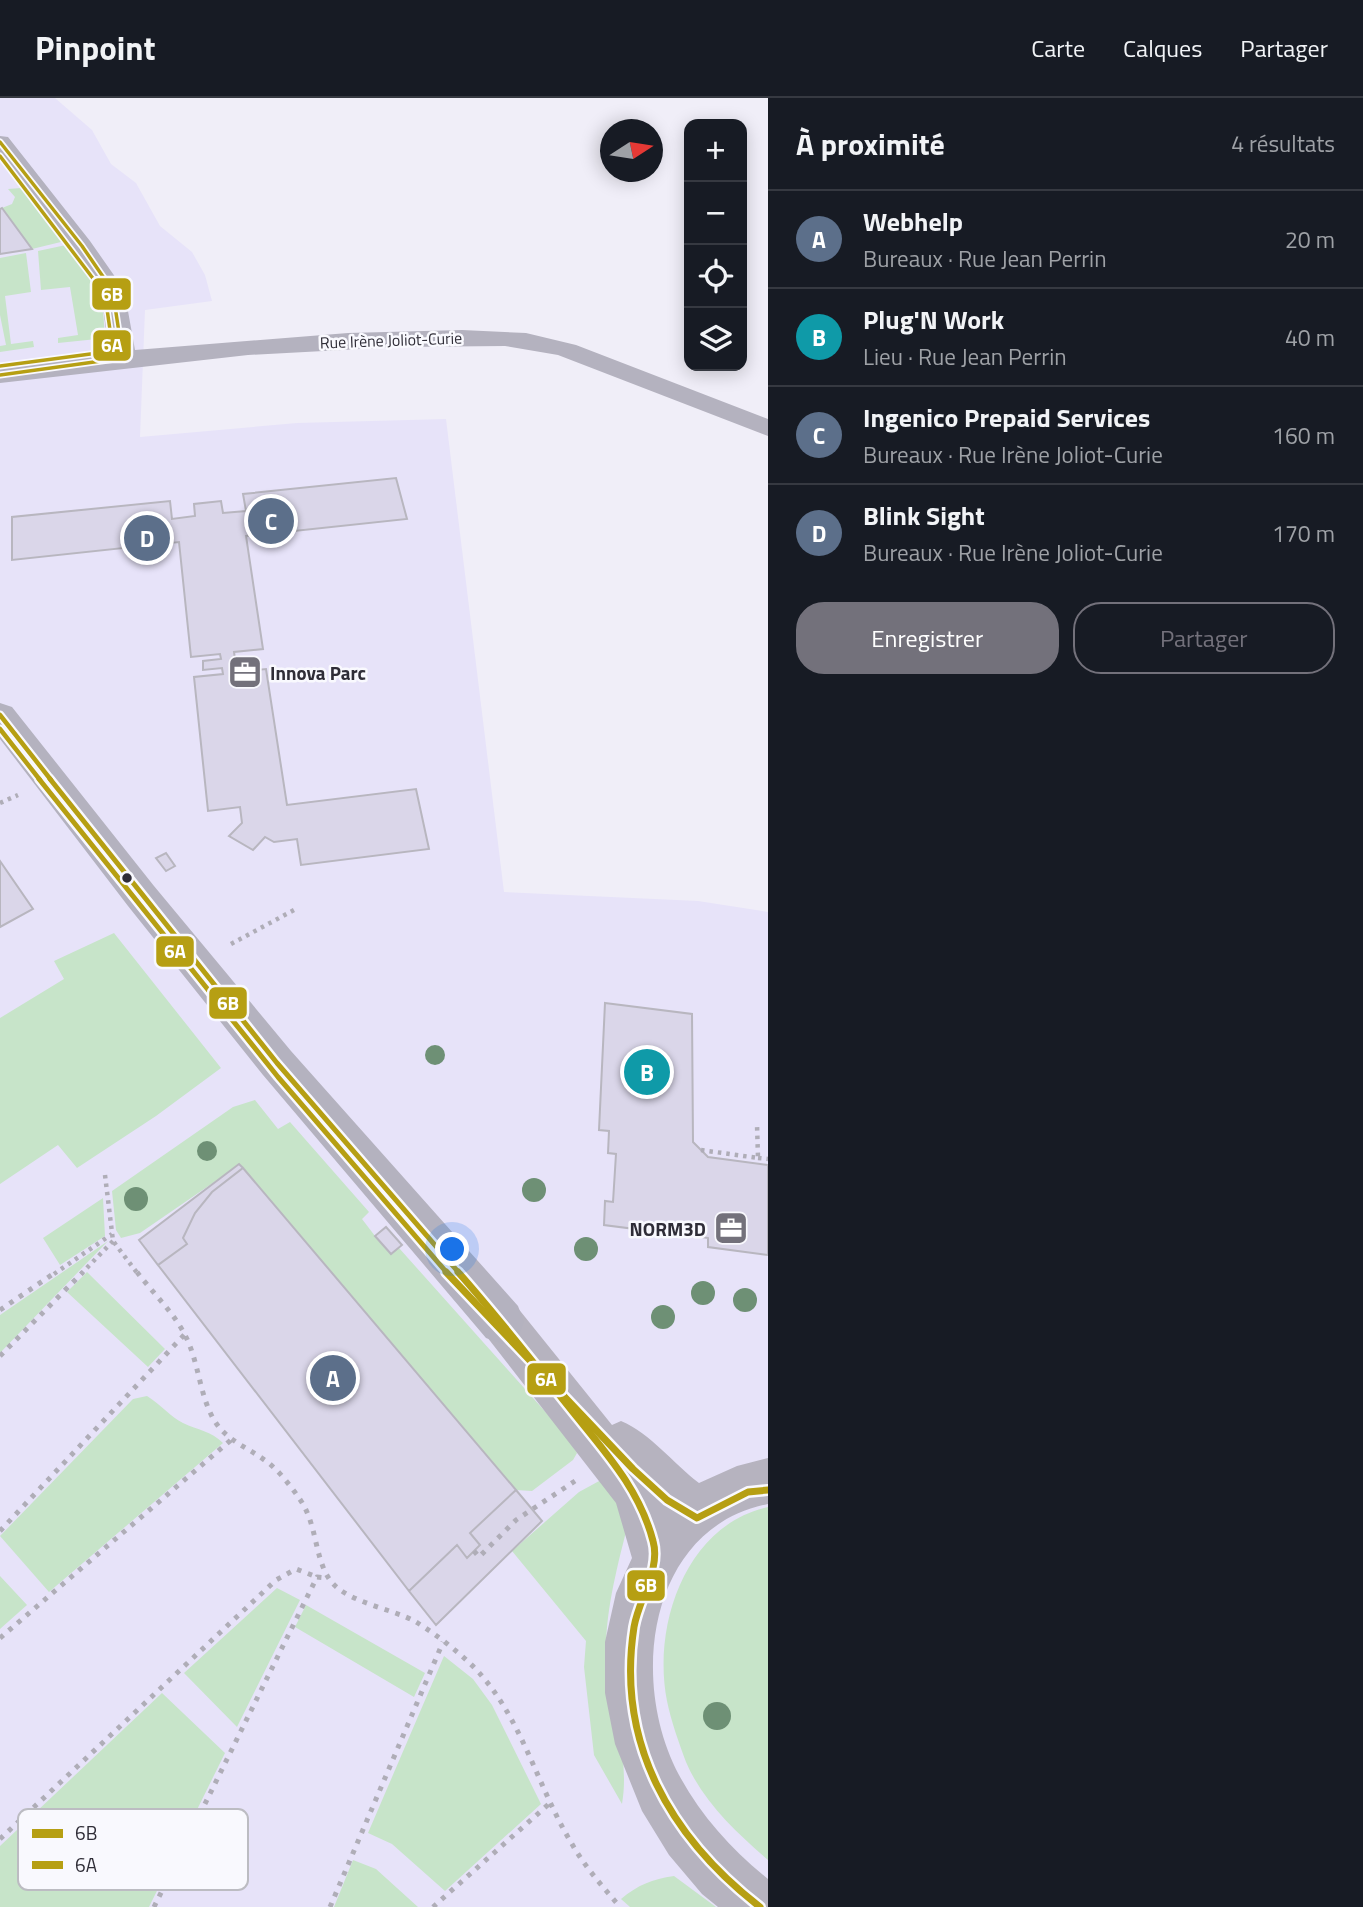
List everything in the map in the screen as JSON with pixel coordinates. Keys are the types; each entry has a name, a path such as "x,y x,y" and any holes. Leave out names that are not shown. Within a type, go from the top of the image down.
{"street":[{"path":"0,142 82,246 106,281 114,300 124,358"},
{"name":"Rue Irène Joliot-Curie","path":"0,375 124,358 299,343 481,338 527,340 567,349 768,428"},
{"path":"0,715 125,876 277,1063 502,1322 632,1488 643,1511 656,1558"},
{"path":"502,1322 660,1482 698,1509"},
{"path":"760,1907 730,1885 707,1862 681,1829 661,1795 645,1759 635,1722 629,1650 642,1585 656,1558 675,1531 698,1509 745,1484 768,1481"}],"path":[{"path":"0,803 19,794"},
{"path":"224,948 294,910"},
{"path":"757,1124 758,1158"},
{"path":"701,1150 768,1159"},
{"path":"105,1175 113,1238 185,1334 200,1376 205,1401 215,1422 231,1440 266,1461 299,1497 310,1517 328,1578 345,1592 366,1603 391,1610 416,1622 481,1675 521,1740 571,1843 598,1882 620,1907"},
{"path":"0,1310 113,1238"},
{"path":"0,1356 113,1238"},
{"path":"0,1531 185,1334"},
{"path":"0,1638 231,1440"},
{"path":"474,1551 479,1557 516,1520 579,1479"},
{"path":"32,1809 276,1580 296,1569 328,1578"},
{"path":"202,1809 317,1577"},
{"path":"330,1907 443,1642"},
{"path":"433,1907 550,1803"},
{"path":"0,1839 18,1822"},
{"path":"154,1907 162,1890"}],"shaded area":[{"path":"0,98 55,98 92,130 111,164 136,183 160,226 192,252 205,275 212,301 145,310 140,437 297,423 446,419 504,892 698,901 768,912 768,1907 0,1907"}],"green space":[{"path":"21,188 28,192 65,241 32,249 2,208 12,204 15,197 8,189"},
{"path":"66,245 82,264 99,296 104,333 97,339 58,343 58,338 78,335 70,287 41,290 38,251"},
{"path":"26,253 31,292 5,296 11,344 33,341 34,347 0,352 0,346 6,345 0,315 0,258"},
{"path":"114,933 221,1068 156,1116 77,1168 58,1145 0,1184 0,1018 64,979 54,961"},
{"path":"255,1100 278,1129 290,1122 369,1212 362,1219 375,1236 399,1248 567,1436 577,1453 573,1460 532,1491 516,1490 239,1165 140,1233 121,1238 116,1230 112,1191 233,1107"},
{"path":"103,1198 105,1236 60,1265 43,1238"},
{"path":"108,1241 0,1353 0,1315"},
{"path":"87,1272 165,1349 148,1367 67,1292"},
{"path":"147,1396 179,1420 209,1433 223,1443 49,1592 0,1536 133,1399"},
{"path":"601,1480 630,1516 612,1590 606,1647 609,1683 624,1769 622,1804 594,1755 584,1667 586,1641 512,1551 579,1492"},
{"path":"768,1507 768,1860 722,1816 693,1777 671,1716 664,1672 665,1641 671,1611 681,1582 696,1556 716,1534 740,1517"},
{"path":"0,1576 27,1605 0,1629"},
{"path":"277,1588 300,1600 237,1727 184,1673"},
{"path":"306,1605 425,1673 414,1697 295,1627"},
{"path":"444,1656 473,1679 492,1705 541,1804 445,1891 392,1844 368,1833"},
{"path":"162,1693 225,1753 197,1809 39,1809"},
{"path":"18,1829 18,1890 157,1890 149,1907 0,1907 0,1846"},
{"path":"353,1860 376,1869 418,1907 334,1907"},
{"path":"674,1876 716,1907 630,1907 621,1899 646,1883"}],"building":[{"path":"2,208 32,249 0,254"},
{"name":"Innova Parc","path":"396,478 407,519 246,536 263,649 234,652 236,666 247,664 248,671 266,669 287,805 416,789 429,849 301,865 297,839 274,842 265,837 253,850 229,836 242,823 240,807 208,811 194,677 223,674 222,668 203,670 203,661 221,659 220,654 191,657 179,542 12,560 12,517 170,501 172,519 195,516 194,504 221,501 223,513 246,511 243,494"},
{"path":"166,853 175,866 166,871 156,858"},
{"path":"0,861 33,909 0,927"},
{"path":"605,1003 692,1014 693,1142 708,1157 768,1165 768,1255 708,1247 708,1238 683,1234 683,1228 651,1224 651,1231 604,1225 605,1201 613,1202 616,1154 608,1153 609,1131 599,1130"},
{"path":"239,1164 243,1168 212,1192 195,1213 183,1238 187,1244 158,1265 139,1240"},
{"path":"243,1168 516,1490 470,1533 480,1545 467,1558 457,1545 409,1591 158,1265 187,1244 183,1238 195,1213 212,1192"},
{"path":"386,1227 402,1245 391,1254 375,1236"},
{"path":"516,1490 542,1521 436,1625 409,1591 457,1545 467,1558 480,1545 470,1533"}],"transit line":[{"name":"6B","path":"0,142 82,246 106,281 114,300 123,358 0,375"},
{"name":"6A","path":"0,156 98,285 106,302 113,351 0,366"},
{"name":"6B","path":"0,715 141,896 277,1063 502,1322 632,1487 656,1551 653,1569 639,1603 631,1651 630,1682 640,1742 664,1799 698,1850 733,1887 760,1907"},
{"name":"6A","path":"0,729 207,991 350,1162 498,1329 633,1469 667,1500 697,1518 748,1492 768,1490"}],"place":[{"name":"Ingenico Prepaid Services","path":"271,521"},
{"name":"Blink Sight","path":"147,538"},
{"name":"Innova Parc","path":"245,672"},
{"name":"Plug'N Work","path":"647,1072"},
{"name":"NORM3D","path":"731,1228"},
{"name":"Webhelp","path":"333,1378"}]}
